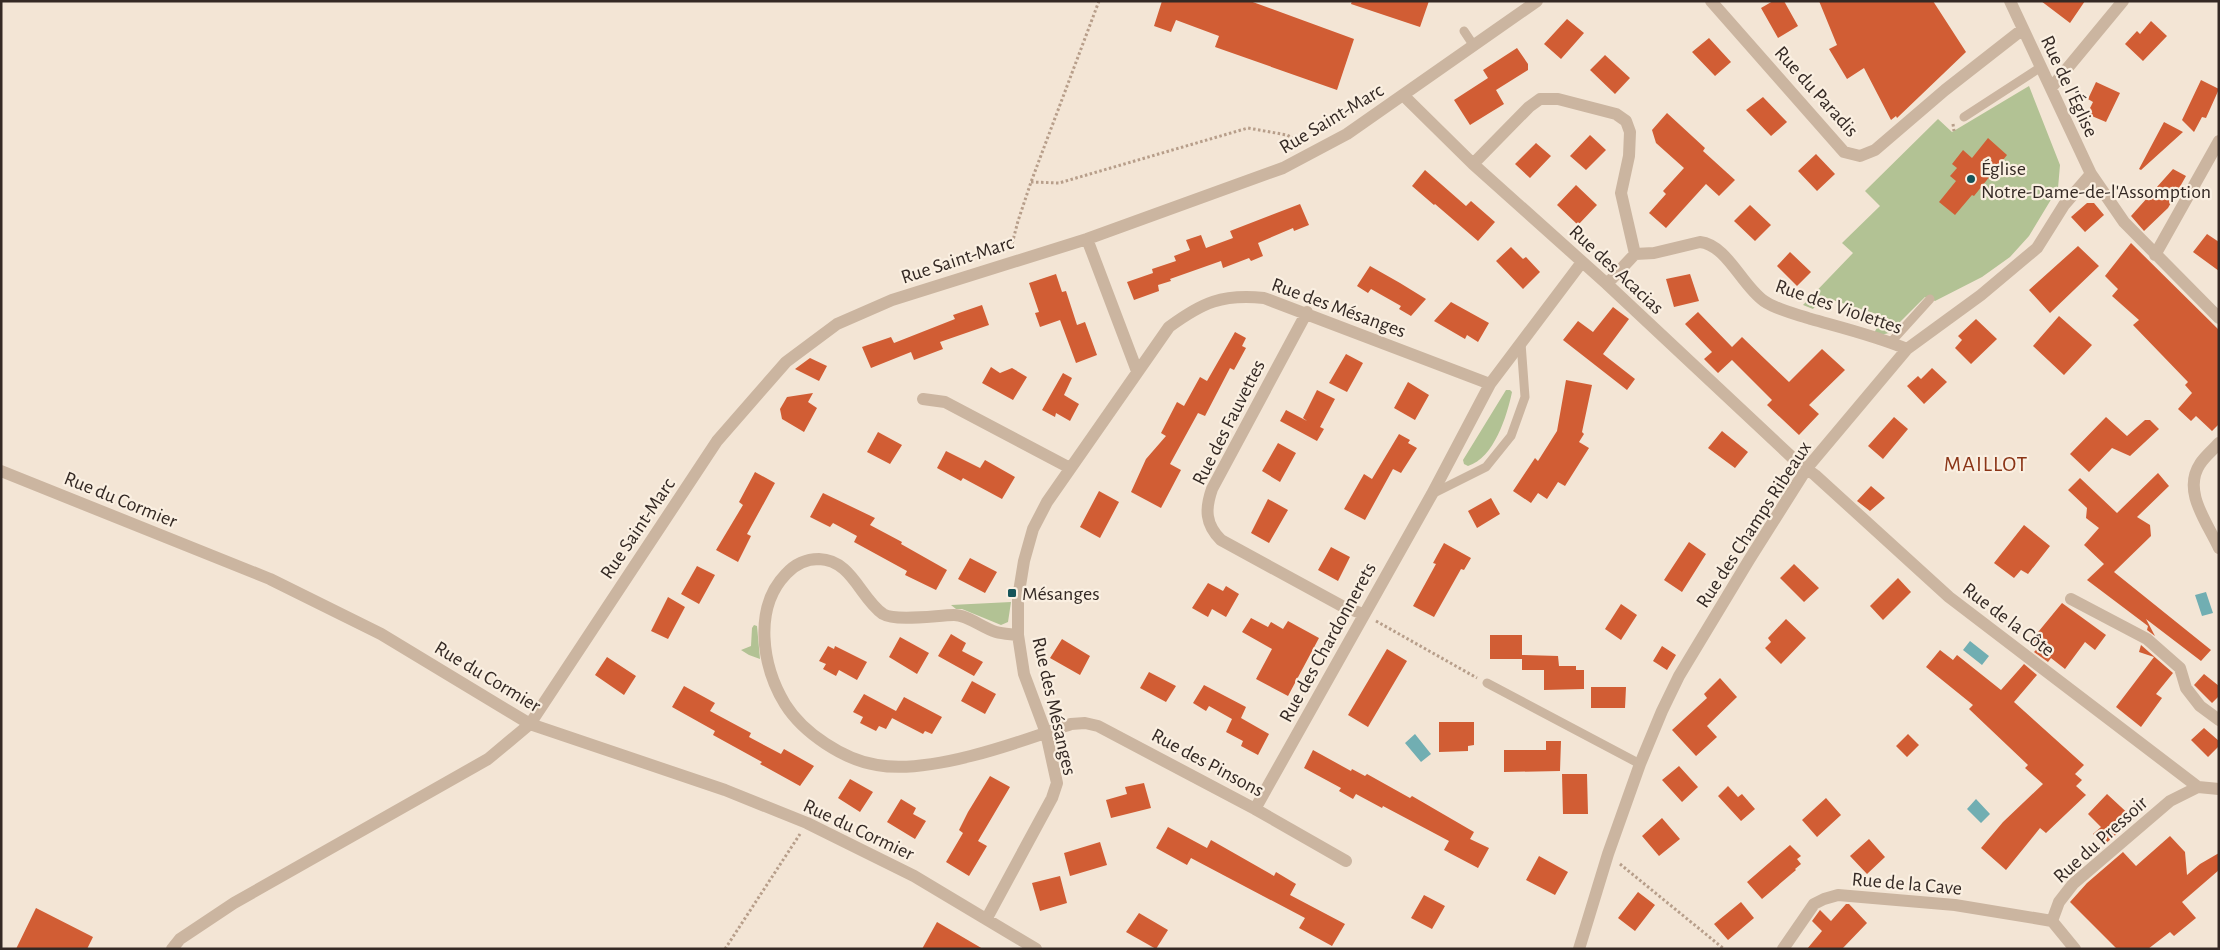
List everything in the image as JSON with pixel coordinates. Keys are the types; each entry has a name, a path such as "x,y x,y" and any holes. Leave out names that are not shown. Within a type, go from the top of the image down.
{"street":[{"name":"Rue Saint-Marc","path":"172,949 180,939 234,903 488,759 530,724 717,441 786,362 837,324 892,300 1088,238 1283,168 1347,134 1404,96 1537,1"},
{"name":"Rue du Paradis","path":"1711,1 1844,152 1860,156 1875,150 1945,90 2023,30"},
{"name":"Rue de l'Église","path":"2010,1 2091,174 2124,222 2219,318"},
{"path":"2052,88 2123,1"},
{"name":"Rue des Acacias","path":"1404,96 1473,164 1607,284 1797,462 1807,468"},
{"path":"1473,164 1540,98 1558,99 1616,114 1626,121 1630,132 1629,156 1621,193 1635,254 1607,284"},
{"path":"2155,255 2219,141"},
{"name":"Rue des Champs Ribeaux","path":"1579,949 1608,854 1640,764 1662,711 1679,676 1807,468 1907,349 1981,295 2037,248 2064,205 2091,174"},
{"path":"1088,238 1137,370"},
{"name":"Rue des Violettes","path":"1635,254 1654,254 1700,242 1707,243 1717,248 1755,294 1766,303 1891,342 1907,349"},
{"name":"Rue des Chardonnerets","path":"1255,809 1432,494 1490,384 1582,262"},
{"name":"Rue des Mésanges","path":"987,918 1052,798 1056,783 1046,733 1024,674 1018,635 1018,598 1024,562 1033,529 1047,502 1169,326 1194,308 1215,300 1238,296 1264,298 1306,312 1490,384"},
{"name":"Rue des Fauvettes","path":"1306,312 1212,489 1207,504 1208,521 1213,532 1221,540 1342,606 1363,614"},
{"path":"923,399 945,402 1070,468"},
{"path":"2219,443 2200,463 2193,478 2193,494 2219,548"},
{"name":"Rue de la Côte","path":"1807,468 1949,597 2198,788"},
{"name":"Rue du Cormier","path":"1,471 270,579 381,634 530,724 725,790 807,823 914,876 1036,949"},
{"name":"Rue des Pinsons","path":"1018,635 996,632 957,615 891,617 878,609 847,571 827,560 819,559 803,561 791,568 770,596 765,618 766,646 771,675 786,705 808,730 850,757 877,765 904,767 961,758 1071,724 1098,726 1255,809 1346,860"},
{"path":"2071,599 2148,639 2180,668 2186,688 2200,706 2219,720"},
{"path":"2198,788 2219,790"},
{"name":"Rue du Pressoir","path":"2052,921 2059,902 2073,884 2170,801 2198,788"},
{"name":"Rue de la Cave","path":"1783,949 1814,904 1824,898 1838,895 1955,905 2052,921"},
{"path":"2052,921 2075,949"}],"lane":[{"path":"1464,31 1474,46"},
{"path":"1964,117 2041,67"},
{"path":"1891,342 1930,299"},
{"path":"1432,494 1486,467 1511,436 1525,397 1521,343"},
{"path":"1487,683 1640,764"}],"path":[{"path":"1008,263 1018,221 1031,182 1099,1"},
{"path":"1031,182 1059,183 1248,128 1288,135 1316,151"},
{"path":"1363,614 1487,683"},
{"path":"726,949 807,823"},
{"path":"1608,854 1724,949"}],"green space":[{"path":"2029,86 2060,165 2058,188 2029,236 2010,257 1982,277 1935,301 1925,297 1889,333 1872,337 1883,316 1823,297 1813,309 1803,305 1853,253 1842,243 1880,206 1865,191 1938,119 1952,132"},
{"path":"1506,390 1512,392 1498,435 1477,462 1468,466 1464,464 1463,460"},
{"path":"1011,602 1008,622 1001,625 962,609 956,609 951,605"},
{"path":"754,625 757,626 760,659 741,650 751,646 752,628"}],"water":[{"path":"2206,592 2213,613 2202,616 2195,595"},
{"path":"1970,641 1989,656 1982,665 1963,650"},
{"path":"1415,734 1431,754 1421,762 1405,743"},
{"path":"1976,799 1990,814 1981,823 1967,809"}],"building":[{"path":"1162,1 1250,1 1354,39 1337,90 1215,47 1219,36 1176,20 1171,32 1154,26"},
{"path":"1352,1 1429,1 1420,27 1351,4"},
{"path":"1773,1 1784,1 1798,26 1778,38 1761,8"},
{"path":"1819,1 1933,1 1966,52 1897,118 1896,116 1891,120 1864,68 1847,79 1829,49 1837,45"},
{"path":"2041,1 2085,1 2070,23"},
{"path":"1567,19 1584,33 1561,59 1544,44"},
{"path":"2151,21 2167,36 2143,61 2125,44 2137,31 2140,34"},
{"path":"1709,38 1731,62 1715,76 1692,52"},
{"path":"1517,48 1528,64 1528,70 1496,90 1504,104 1470,125 1454,100 1488,78 1483,70"},
{"path":"1605,55 1630,78 1615,94 1590,70"},
{"path":"2201,80 2219,89 2206,118 2202,117 2194,132 2182,120"},
{"path":"2096,82 2120,93 2106,122 2087,114 2093,102 2088,99"},
{"path":"1763,97 1787,122 1771,136 1746,110"},
{"path":"1667,113 1705,148 1703,151 1735,180 1719,196 1706,184 1666,228 1649,213 1666,194 1663,191 1684,168 1656,143 1652,130"},
{"path":"2164,122 2183,132 2141,170 2139,169"},
{"path":"1590,135 1606,150 1586,170 1570,156"},
{"name":"Église Notre-Dame-de-l'Assomption","path":"1988,138 2007,155 1974,196 1972,195 1955,215 1939,202 1956,181 1950,176 1957,168 1952,164 1963,150 1972,158"},
{"path":"1536,143 1551,156 1530,178 1515,164"},
{"path":"1816,154 1835,174 1817,191 1798,171"},
{"path":"2173,169 2186,176 2168,208 2144,231 2131,216"},
{"path":"1425,170 1466,206 1471,201 1495,222 1478,241 1412,186"},
{"path":"1576,185 1597,205 1578,225 1557,205"},
{"path":"2087,203 2094,203 2104,215 2085,232 2071,217"},
{"path":"1300,204 1309,225 1294,231 1293,228 1258,243 1263,256 1251,261 1249,258 1223,268 1221,261 1170,279 1171,281 1158,285 1159,291 1134,300 1127,282 1153,273 1152,269 1176,261 1174,256 1190,250 1186,240 1201,235 1206,248 1233,238 1230,231"},
{"path":"1750,205 1771,225 1755,241 1734,221"},
{"path":"2207,234 2219,242 2219,271 2193,252"},
{"path":"2131,243 2219,330 2219,424 2212,431 2196,416 2191,421 2178,409 2192,393 2185,385 2188,382 2133,325 2139,320 2112,296 2118,289 2105,276"},
{"path":"2078,246 2099,266 2050,313 2029,290"},
{"path":"1511,247 1523,259 1526,257 1540,272 1523,289 1496,261"},
{"path":"1790,252 1811,272 1797,286 1777,266"},
{"path":"1370,266 1426,299 1411,316 1399,309 1401,306 1371,289 1368,293 1357,286"},
{"path":"1056,274 1062,292 1066,291 1077,325 1085,322 1097,355 1076,363 1060,320 1040,327 1035,313 1039,312 1029,283"},
{"path":"1690,274 1699,301 1674,307 1666,279"},
{"path":"1451,302 1489,323 1478,342 1467,335 1465,339 1434,321"},
{"path":"982,305 989,325 940,342 943,349 914,360 911,352 871,368 862,347 891,337 894,343 955,319 953,315"},
{"path":"1613,307 1629,319 1603,354 1635,379 1627,390 1563,340 1578,321 1593,332"},
{"path":"1698,312 1732,347 1742,337 1789,382 1822,349 1845,370 1809,405 1819,414 1799,435 1767,405 1772,400 1732,360 1718,373 1704,359 1712,352 1685,324"},
{"path":"2059,316 2092,345 2064,375 2033,346"},
{"path":"1976,319 1997,339 1971,364 1955,348 1962,340 1958,336"},
{"path":"1235,332 1246,338 1242,346 1246,348 1234,370 1230,368 1205,416 1198,413 1170,464 1181,470 1161,508 1131,492 1146,459 1166,436 1161,433 1177,402 1184,406 1200,377 1207,381"},
{"path":"1346,354 1363,363 1347,392 1329,383"},
{"path":"810,358 827,366 819,381 795,369"},
{"path":"991,367 1000,373 1012,368 1027,377 1013,400 982,383"},
{"path":"1932,368 1947,382 1924,404 1907,386 1918,376 1921,379"},
{"path":"1063,373 1072,378 1064,395 1079,404 1070,421 1056,413 1055,417 1042,410"},
{"path":"1566,380 1592,385 1582,432 1584,434 1579,442 1589,448 1565,486 1558,482 1547,499 1538,493 1531,503 1513,491 1535,458 1538,461 1557,431"},
{"path":"1408,382 1429,395 1415,420 1394,408"},
{"path":"1317,390 1335,399 1320,427 1324,429 1317,441 1280,421 1286,410 1307,421 1303,418"},
{"path":"813,393 808,402 817,408 804,432 782,419 780,409 787,397"},
{"path":"1894,417 1908,429 1883,459 1868,446"},
{"path":"2106,417 2127,436 2145,420 2150,420 2159,429 2130,456 2112,448 2089,472 2070,454"},
{"path":"1722,431 1748,452 1735,468 1708,448"},
{"path":"878,432 902,445 890,464 867,452"},
{"path":"1399,434 1410,440 1408,443 1417,448 1401,473 1393,469 1365,520 1344,509 1364,474 1372,479"},
{"path":"1278,443 1296,453 1280,482 1262,471"},
{"path":"946,451 980,468 985,460 1015,477 1002,499 963,478 961,481 937,468"},
{"path":"755,472 775,483 747,534 751,536 738,562 716,550 743,505 739,502"},
{"path":"2158,473 2169,486 2137,517 2150,525 2151,536 2114,572 2211,650 2201,661 2146,619 2155,636 2147,630 2148,626 2087,580 2104,564 2084,545 2099,528 2086,518 2087,508 2068,490 2080,478 2117,513"},
{"path":"1871,486 1885,498 1870,511 1857,501"},
{"path":"1099,491 1119,502 1100,538 1080,527"},
{"path":"823,493 875,518 870,525 947,570 936,590 905,575 907,571 854,542 857,536 833,523 830,527 810,517"},
{"path":"1491,498 1500,514 1477,528 1468,511"},
{"path":"1268,499 1288,510 1269,543 1251,533"},
{"path":"2024,525 2050,546 2028,574 2021,570 2014,578 1994,563"},
{"path":"1689,542 1706,554 1682,592 1664,580"},
{"path":"1444,543 1471,558 1464,570 1461,569 1434,617 1413,606 1436,564 1433,563"},
{"path":"1331,547 1350,557 1338,581 1318,570"},
{"path":"970,558 997,572 985,593 958,579"},
{"path":"1794,564 1819,588 1804,602 1780,578"},
{"path":"697,566 715,575 699,604 681,594"},
{"path":"1898,578 1911,592 1883,620 1870,606"},
{"path":"1208,583 1223,591 1226,586 1239,594 1226,617 1212,609 1208,617 1192,608"},
{"path":"668,597 685,607 668,639 651,631"},
{"path":"2062,603 2106,635 2095,650 2085,642 2065,669 2051,658 2048,662 2034,652 2038,648 2030,642"},
{"path":"1621,604 1637,615 1621,640 1605,629"},
{"path":"1251,618 1268,627 1271,622 1283,629 1288,621 1319,638 1288,696 1256,679 1272,649 1242,632"},
{"path":"1786,619 1806,638 1781,664 1765,648 1771,642 1768,638"},
{"path":"951,634 966,643 962,651 983,662 974,676 938,656"},
{"path":"1490,635 1522,635 1522,655 1558,656 1559,666 1576,666 1576,670 1584,670 1584,689 1544,690 1544,670 1522,670 1522,659 1490,659"},
{"path":"900,637 929,653 917,674 889,657"},
{"path":"1062,639 1090,656 1080,675 1050,658"},
{"path":"2141,645 2173,673 2156,694 2162,698 2141,727 2116,707 2154,657 2139,652"},
{"path":"828,646 834,649 835,646 867,662 857,680 839,670 836,676 823,669 826,664 819,661"},
{"path":"1662,646 1676,655 1667,670 1653,661"},
{"path":"1387,649 1407,661 1368,727 1348,715"},
{"path":"1940,650 1953,660 1957,655 2001,690 2024,664 2037,675 2014,702 2084,765 2075,774 2082,780 2076,786 2086,795 2046,833 2040,828 2006,870 1981,848 2003,822 2043,784 2025,768 2028,765 1969,709 1973,705 1926,667"},
{"path":"607,657 636,676 624,695 595,675"},
{"path":"1149,672 1176,686 1166,702 1140,688"},
{"path":"2204,674 2219,686 2219,696 2212,703 2194,685"},
{"path":"1720,678 1737,697 1707,726 1717,737 1696,756 1672,730 1707,698 1704,694"},
{"path":"972,681 996,694 985,714 961,701"},
{"path":"1204,685 1246,707 1241,718 1269,734 1258,755 1241,746 1243,741 1226,732 1232,719 1209,706 1206,711 1193,703"},
{"path":"684,686 715,703 710,711 751,733 749,737 781,754 784,749 814,766 800,786 713,735 715,731 672,707"},
{"path":"1591,687 1626,687 1625,708 1591,708"},
{"path":"864,694 896,711 886,729 879,726 876,731 860,723 863,717 853,712"},
{"path":"904,697 942,717 932,734 925,731 923,734 892,718"},
{"path":"1439,722 1474,722 1474,745 1468,746 1468,751 1439,752"},
{"path":"2204,728 2219,741 2219,746 2208,757 2191,740"},
{"path":"1908,734 1919,745 1907,757 1896,746"},
{"path":"1546,741 1561,741 1560,771 1504,772 1504,750 1546,750"},
{"path":"1313,750 1351,771 1352,769 1365,776 1367,774 1410,798 1412,796 1474,832 1470,839 1489,848 1478,868 1444,850 1449,841 1356,794 1353,799 1339,791 1341,788 1304,768"},
{"path":"1679,766 1698,787 1682,802 1662,780"},
{"path":"1562,774 1587,774 1588,814 1563,814"},
{"path":"990,776 1010,787 978,841 987,846 969,876 946,862 963,833 959,830 968,812"},
{"path":"850,779 873,792 860,812 838,798"},
{"path":"1144,783 1151,808 1111,818 1106,800 1127,794 1125,787"},
{"path":"1728,786 1738,797 1742,794 1755,809 1741,821 1718,796"},
{"path":"2107,794 2134,819 2104,845 2093,834 2101,827 2088,814"},
{"path":"1826,798 1841,815 1817,837 1802,820"},
{"path":"901,799 916,808 913,814 926,821 915,839 887,822"},
{"path":"1662,818 1680,839 1659,856 1642,836"},
{"path":"1168,827 1207,848 1211,840 1274,876 1276,872 1296,884 1290,895 1345,924 1332,946 1299,928 1305,918 1191,858 1187,865 1156,848"},
{"path":"2170,836 2185,852 2187,875 2200,864 2219,853 2219,870 2182,902 2196,918 2174,936 2170,932 2148,949 2117,949 2070,902 2087,883 2123,852 2136,866"},
{"path":"1869,839 1885,857 1867,874 1850,856"},
{"path":"1100,842 1107,865 1070,876 1064,853"},
{"path":"1790,845 1801,856 1797,859 1801,864 1762,899 1747,882"},
{"path":"1539,856 1568,872 1555,895 1526,880"},
{"path":"1060,876 1067,903 1040,911 1032,883"},
{"path":"1638,892 1655,905 1635,931 1618,918"},
{"path":"1424,895 1445,906 1432,929 1411,918"},
{"path":"1741,902 1754,918 1728,940 1714,924"},
{"path":"1846,904 1849,904 1867,923 1842,949 1807,949 1822,931 1812,921 1820,910 1831,921"},
{"path":"36,908 93,937 87,949 16,949"},
{"path":"1139,913 1168,930 1156,949 1126,932"},
{"path":"937,922 983,949 922,949"}],"place":[{"name":"Église Notre-Dame-de-l'Assomption","path":"1971,179"},
{"name":"Mésanges","path":"1012,593"}],"district":[{"name":"MAILLOT","path":"1986,463"}]}
